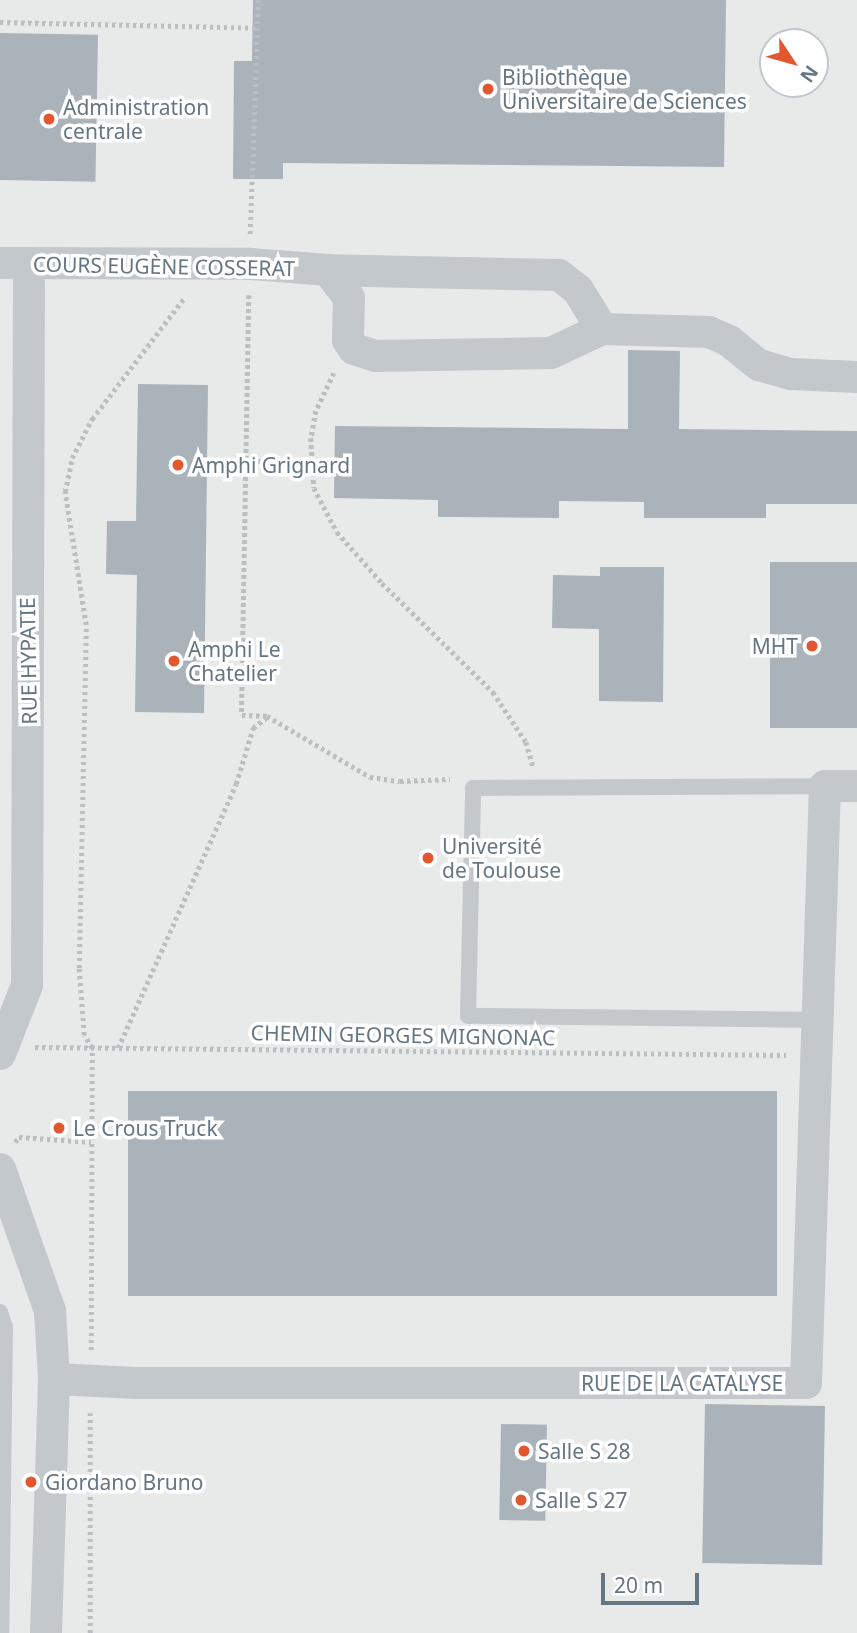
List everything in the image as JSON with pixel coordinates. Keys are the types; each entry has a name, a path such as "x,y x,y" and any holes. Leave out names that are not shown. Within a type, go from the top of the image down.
{"street":[{"name":"COURS EUGÈNE COSSERAT","path":"15,263 218,263 372,275 559,275 578,290 602,329"},
{"name":"RUE HYPATIE","path":"2,1050 27,985 15,263"},
{"path":"328,270 349,298 348,340 354,349 376,355 551,353 602,329 709,332 729,341 759,365 791,374 857,377"},
{"path":"825,786 857,786"},
{"name":"RUE DE LA CATALYSE","path":"54,1379 136,1383 806,1383 809,1055 819,1020 825,786"},
{"path":"0,1170 50,1311 54,1379 46,1633"}],"lane":[{"path":"819,1020 468,1016 473,788 825,786"},
{"path":"0,1312 5,1327 1,1633"}],"path":[{"path":"257,0 244,461 242,715 267,716 370,777 400,781 451,779"},
{"path":"0,22 256,28"},
{"path":"92,1362 92,1048 85,1035 79,968 86,625 65,492 72,458 92,419 177,305 218,263"},
{"path":"334,372 316,411 310,462 314,488 337,532 420,623 493,692 526,742 535,772"},
{"path":"244,461 334,462"},
{"path":"118,1048 236,784 253,729 267,716"},
{"name":"CHEMIN GEORGES MIGNONAC","path":"2,1050 118,1048 809,1055"},
{"path":"19,1137 91,1142"},
{"path":"90,1423 90,1633"}],"shaded area":[{"name":"Université de Toulouse","path":"0,0 857,0 857,1633 0,1633"}],"building":[{"name":"Bibliothèque Universitaire de Sciences","path":"253,0 726,0 724,167 283,163 283,179 233,179 234,61 252,61"},
{"name":"Administration centrale","path":"0,33 98,35 95,182 0,180"},
{"path":"628,350 680,351 679,429 857,431 857,504 766,504 766,518 644,518 644,502 559,501 559,518 438,517 438,500 334,498 335,426 628,429"},
{"path":"138,384 208,385 204,713 135,712 137,575 106,574 107,521 136,521"},
{"name":"MHT","path":"770,562 857,562 857,728 770,728"},
{"path":"600,567 664,567 663,702 599,701 599,629 552,628 553,575 600,576"},
{"path":"128,1091 777,1091 777,1296 128,1296"},
{"path":"705,1404 825,1406 822,1565 702,1563"},
{"path":"501,1424 547,1425 545,1521 499,1520"}],"place":[{"name":"Bibliothèque Universitaire de Sciences","path":"488,89"},
{"name":"Administration centrale","path":"49,119"},
{"name":"Amphi Grignard","path":"178,465"},
{"name":"MHT","path":"812,646"},
{"name":"Amphi Le Chatelier","path":"174,661"},
{"name":"Université de Toulouse","path":"428,858"},
{"name":"Le Crous Truck","path":"59,1128"},
{"name":"Salle S 28","path":"524,1451"},
{"name":"Giordano Bruno","path":"31,1482"},
{"name":"Salle S 27","path":"521,1500"}]}
